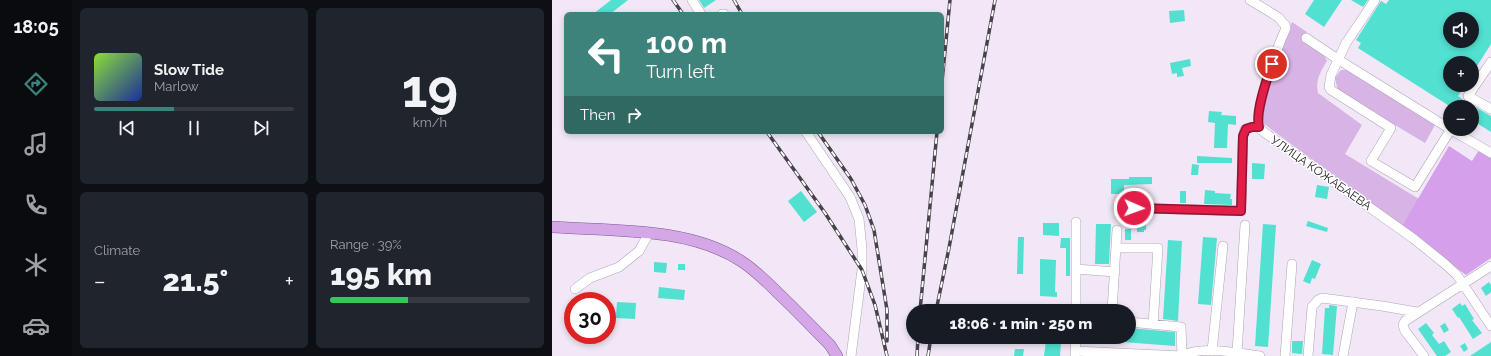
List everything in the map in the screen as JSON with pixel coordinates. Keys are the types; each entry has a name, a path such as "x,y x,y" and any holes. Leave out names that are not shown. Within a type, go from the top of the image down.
{"main road":[{"path":"552,227 646,237 666,234 706,244 742,261 765,280 830,345 837,356"}],"street":[{"path":"692,0 700,12"},
{"name":"УЛИЦА КОЖАБАЕВА","path":"1250,0 1282,19 1286,28 1275,52 1264,89 1259,116 1259,127 1264,133 1414,239 1445,264 1457,275 1491,326"},
{"path":"1374,0 1346,43 1331,75 1329,87 1331,90 1391,128 1371,161 1415,187 1446,136"},
{"path":"1306,38 1443,125"},
{"path":"1491,62 1468,96 1491,110"},
{"path":"1134,208 1241,211 1243,132 1252,127 1259,127"},
{"path":"807,134 850,197 858,219 862,242 862,270 850,356"},
{"path":"1462,136 1491,153"},
{"path":"1076,222 1076,304"},
{"path":"1237,353 1245,225"},
{"path":"1113,304 1116,230"},
{"path":"576,290 590,278 619,267 639,251 646,237"},
{"path":"1212,351 1223,246"},
{"path":"1116,248 1158,248 1153,325"},
{"path":"1285,356 1292,264"},
{"path":"1076,269 1115,272"},
{"path":"1424,356 1405,331 1403,326 1405,321 1463,284 1490,270"},
{"path":"1308,356 1312,307 1322,298 1417,312"},
{"path":"1343,356 1353,302"},
{"path":"1136,323 1181,326 1182,356"},
{"path":"1075,353 1182,356 1195,351 1212,351 1260,356"}],"shaded area":[{"path":"1292,22 1307,32 1302,41 1324,55 1327,61 1318,80 1318,93 1362,125 1345,154 1419,199 1402,226 1260,121 1275,57"},
{"path":"1341,70 1349,70 1435,125 1425,143 1338,91 1335,78"},
{"path":"1449,146 1472,161 1479,150 1491,158 1491,258 1466,275 1402,226"}],"building":[{"path":"611,0 628,0 613,12 596,12"},
{"path":"699,0 716,0 704,8"},
{"path":"1314,0 1342,0 1324,27 1305,14"},
{"path":"1351,0 1368,0 1363,7"},
{"path":"1389,0 1491,0 1491,44 1479,63 1479,56 1443,56 1443,92 1461,92 1458,96 1464,100 1443,100 1443,102 1358,48 1361,43 1356,40 1381,1 1386,4"},
{"path":"1184,10 1185,21 1170,23 1169,11"},
{"path":"1190,59 1191,66 1182,68 1184,76 1177,77 1177,73 1172,74 1170,63"},
{"path":"1479,109 1491,116 1491,132 1479,124"},
{"path":"1209,111 1222,112 1221,115 1236,116 1236,125 1228,124 1227,148 1214,148 1215,123 1208,122"},
{"path":"1197,156 1232,158 1232,163 1197,163"},
{"path":"1252,163 1265,164 1264,179 1252,179"},
{"path":"1192,164 1199,165 1198,175 1191,175"},
{"path":"1129,177 1152,177 1152,184 1124,185 1124,194 1111,194 1111,179 1129,179"},
{"path":"1317,185 1329,187 1327,199 1315,197"},
{"path":"1205,190 1215,191 1215,193 1231,194 1230,199 1232,199 1232,205 1204,204"},
{"path":"801,191 817,212 804,222 788,201"},
{"path":"1180,191 1186,191 1186,203 1180,203"},
{"path":"1308,221 1328,228 1327,232 1306,226"},
{"path":"1137,222 1146,222 1146,230 1144,230 1144,232 1137,232"},
{"path":"1043,223 1059,223 1059,236 1043,235"},
{"path":"1096,224 1111,224 1109,264 1095,264"},
{"path":"1263,224 1276,225 1268,347 1255,346"},
{"path":"1125,229 1131,229 1131,240 1125,240"},
{"path":"1018,237 1024,237 1023,274 1017,274"},
{"path":"1203,237 1217,238 1211,305 1198,304"},
{"path":"1061,238 1070,238 1070,276 1066,276 1066,248 1060,248"},
{"path":"1168,240 1182,241 1178,321 1163,319"},
{"path":"1040,259 1056,260 1055,292 1057,292 1057,297 1040,296"},
{"path":"1312,260 1321,264 1315,279 1312,278 1310,284 1303,281"},
{"path":"654,262 667,263 666,273 654,272"},
{"path":"678,264 685,264 685,270 678,270"},
{"path":"1489,282 1491,285 1491,292 1486,296 1481,288"},
{"path":"659,287 685,290 684,300 658,298"},
{"path":"617,302 636,303 635,319 616,318"},
{"path":"1460,303 1462,306 1465,304 1474,319 1472,320 1482,333 1473,339 1452,309"},
{"path":"1329,305 1337,306 1333,355 1322,354 1325,308 1329,308"},
{"path":"1426,323 1434,333 1432,335 1439,344 1444,341 1451,352 1445,356 1437,356 1418,329"},
{"path":"1445,323 1449,330 1444,333 1440,326"},
{"path":"1136,329 1175,332 1175,346 1136,343"},
{"path":"1292,341 1303,341 1302,354 1292,353"},
{"path":"1491,342 1491,356 1470,356"},
{"path":"1465,343 1468,349 1464,352 1460,346"},
{"path":"1046,344 1061,344 1060,356 1044,356"},
{"path":"1015,349 1024,349 1023,356 1014,356"}],"railway":[{"path":"673,0 682,12"},
{"path":"734,0 741,12"},
{"path":"944,61 950,0"},
{"path":"937,304 995,0"},
{"path":"768,134 825,213 862,270 875,305 887,356"},
{"path":"819,134 851,179 865,205 874,230 887,310 887,341"},
{"path":"921,304 937,134"},
{"path":"917,356 918,344"},
{"path":"928,356 930,344"}],"route":[{"path":"1134,208 1241,211 1243,132 1252,127 1259,127 1258,123 1264,89 1272,64"}]}
